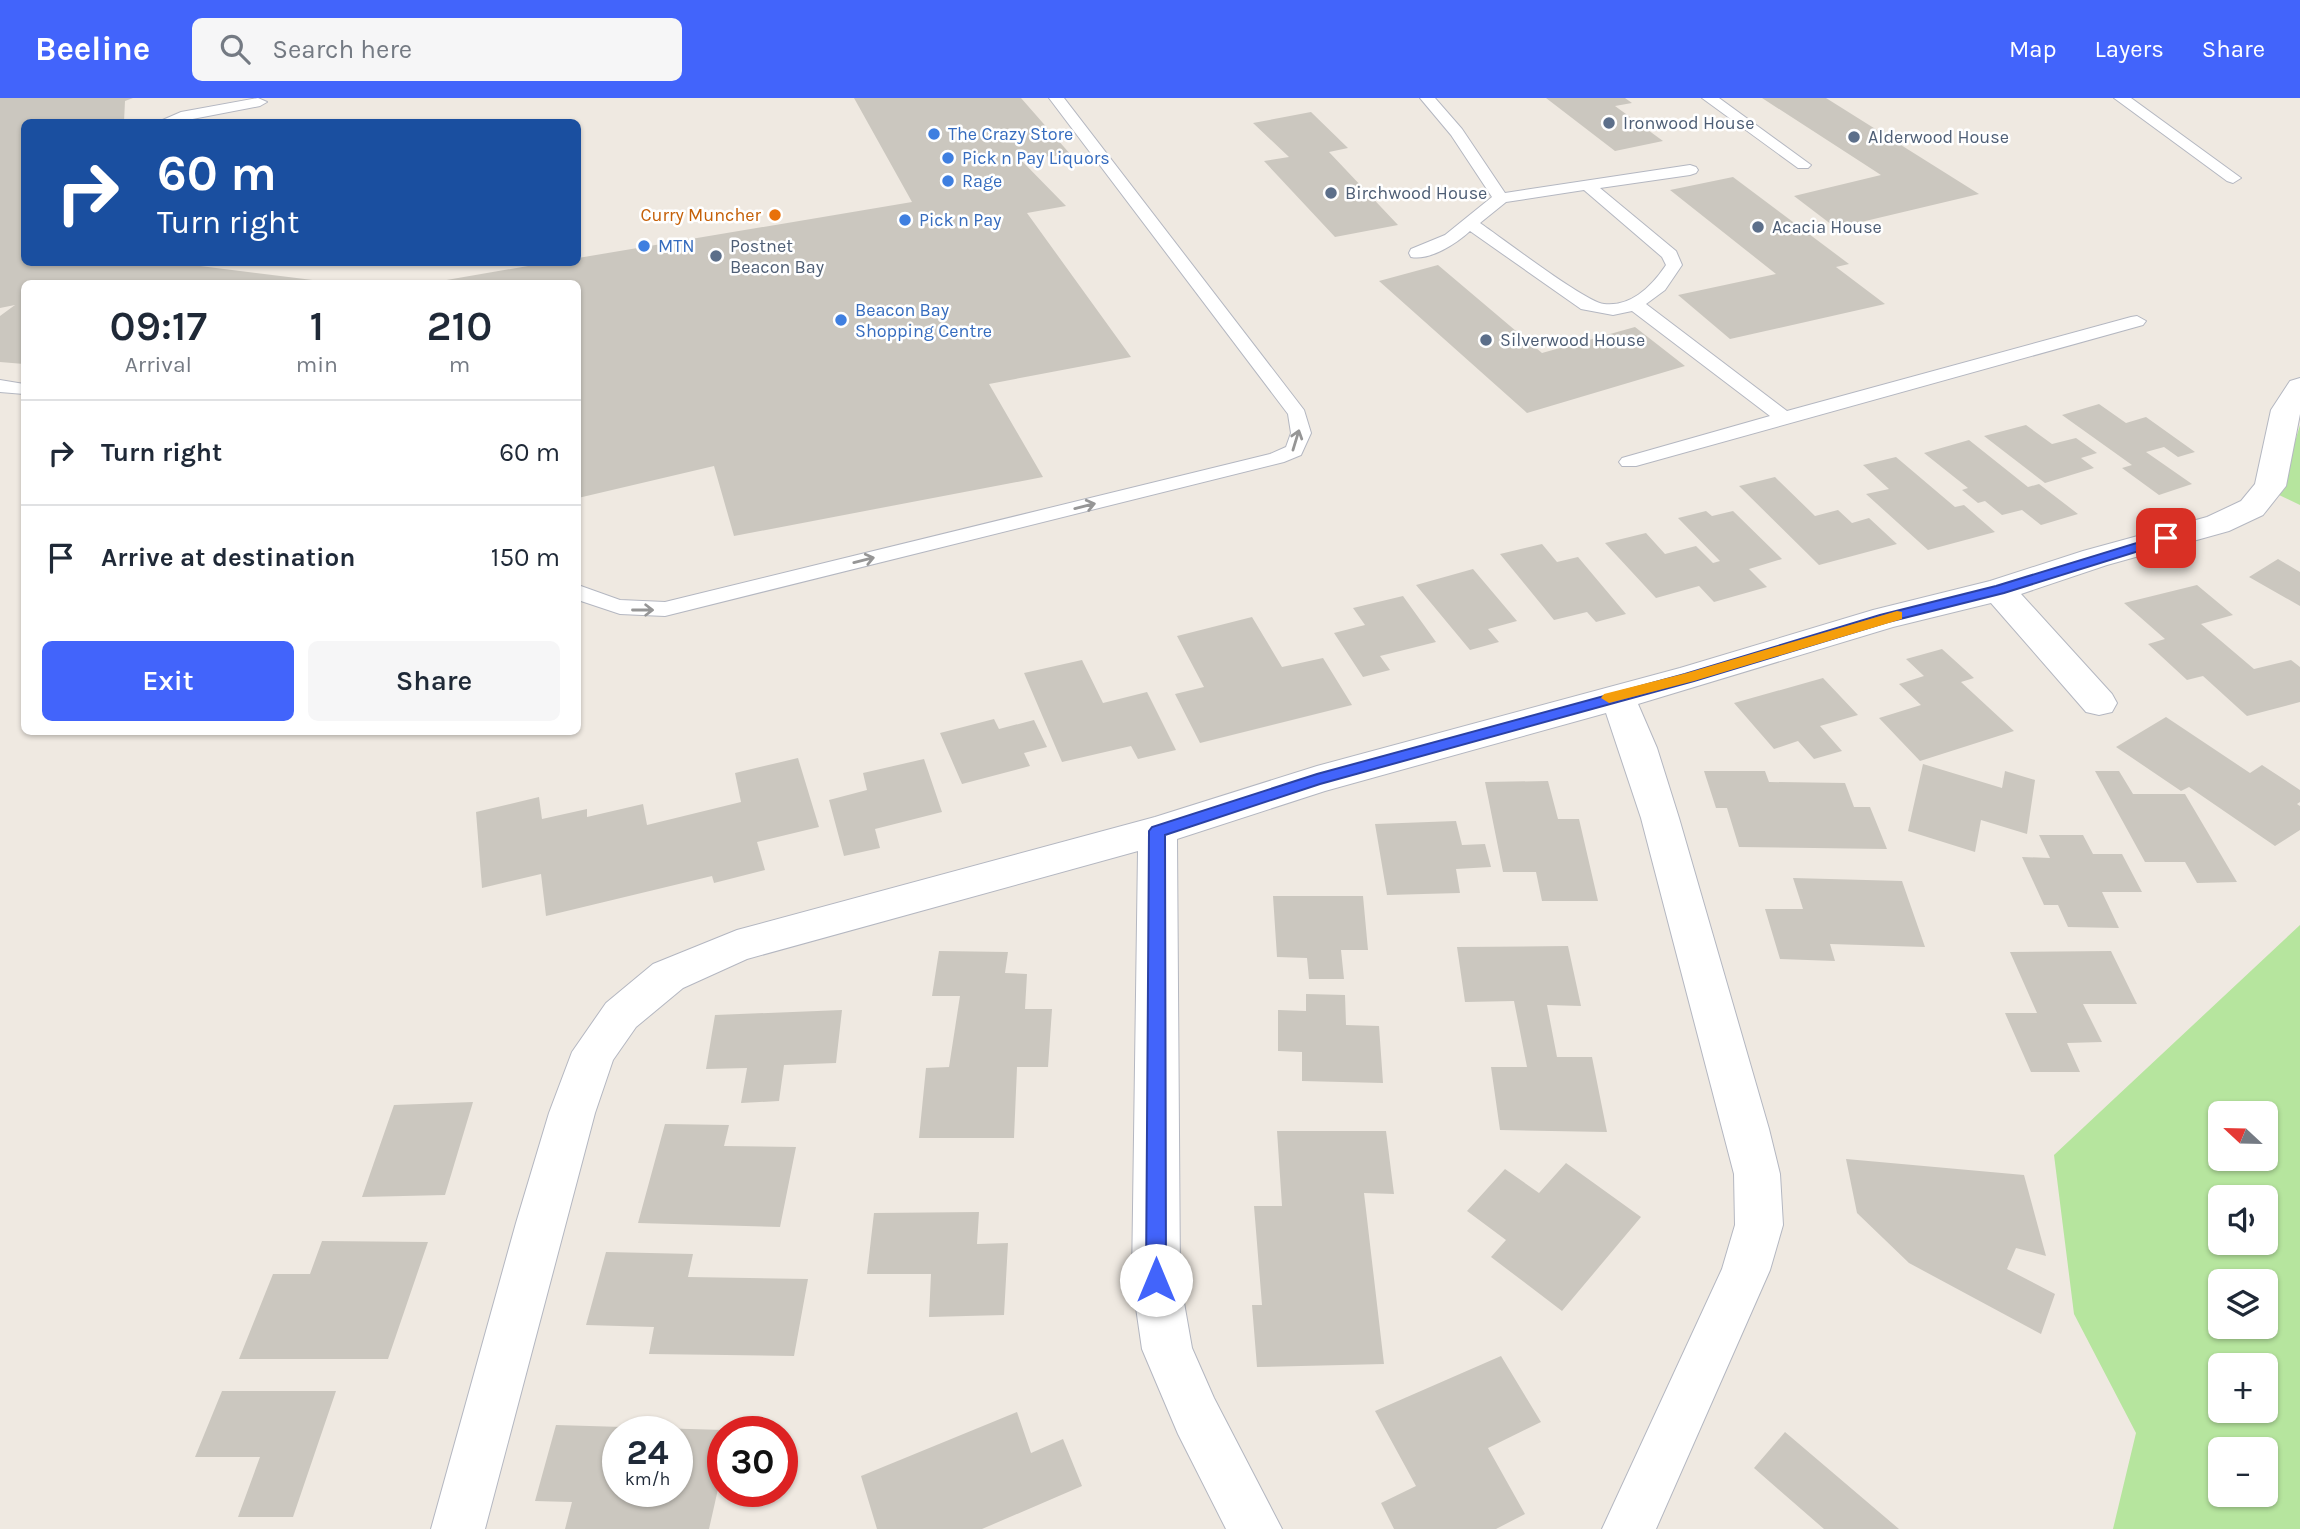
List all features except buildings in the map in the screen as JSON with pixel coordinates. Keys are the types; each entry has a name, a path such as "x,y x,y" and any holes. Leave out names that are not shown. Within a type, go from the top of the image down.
{"street":[{"path":"458,1529 572,1112 594,1052 621,1015 668,976 737,946 1157,831 1317,780 1689,678 1885,618 1999,590 2095,558 2218,524 2252,508 2270,486 2286,410 2300,387"},
{"path":"1999,590 2099,703"},
{"path":"1617,696 1638,748 1660,818 1746,1129 1757,1174 1759,1225 1746,1270 1629,1529"},
{"path":"1157,831 1156,1280 1167,1349 1196,1416 1255,1529"}],"lane":[{"path":"581,593 605,604 639,612 665,609 1277,458 1294,451 1301,433 1297,414 1056,98"},
{"path":"1427,98 1457,132 1501,198"},
{"path":"1709,98 1803,164"},
{"path":"2121,98 2233,178"},
{"path":"173,119 260,102"},
{"path":"1417,253 1451,239 1501,198 1690,170"},
{"path":"1469,223 1587,304 1600,309 1636,305 1667,278 1674,265 1670,255 1588,186"},
{"path":"1636,305 1784,418"},
{"path":"1629,462 2137,321"},
{"path":"0,386 21,389"}],"green space":[{"path":"2300,425 2300,505 2279,495"},
{"path":"2300,925 2300,1529 2113,1529 2136,1433 2074,1314 2054,1155"}],"slow traffic":[{"path":"1609,698 1689,678 1897,615"}],"place":[{"name":"Ironwood House","path":"1609,123"},
{"name":"The Crazy Store","path":"934,134"},
{"name":"Alderwood House","path":"1854,137"},
{"name":"Pick n Pay Liquors","path":"948,158"},
{"name":"Rage","path":"948,181"},
{"name":"Birchwood House","path":"1331,193"},
{"name":"Curry Muncher","path":"775,215"},
{"name":"Pick n Pay","path":"905,220"},
{"name":"Acacia House","path":"1758,227"},
{"name":"MTN","path":"644,246"},
{"name":"Postnet Beacon Bay","path":"716,256"},
{"name":"Beacon Bay Shopping Centre","path":"841,320"},
{"name":"Silverwood House","path":"1486,340"}],"route":[{"path":"1156,1280 1157,831 1317,780 1689,678 1885,618 1999,590 2166,538"}]}
